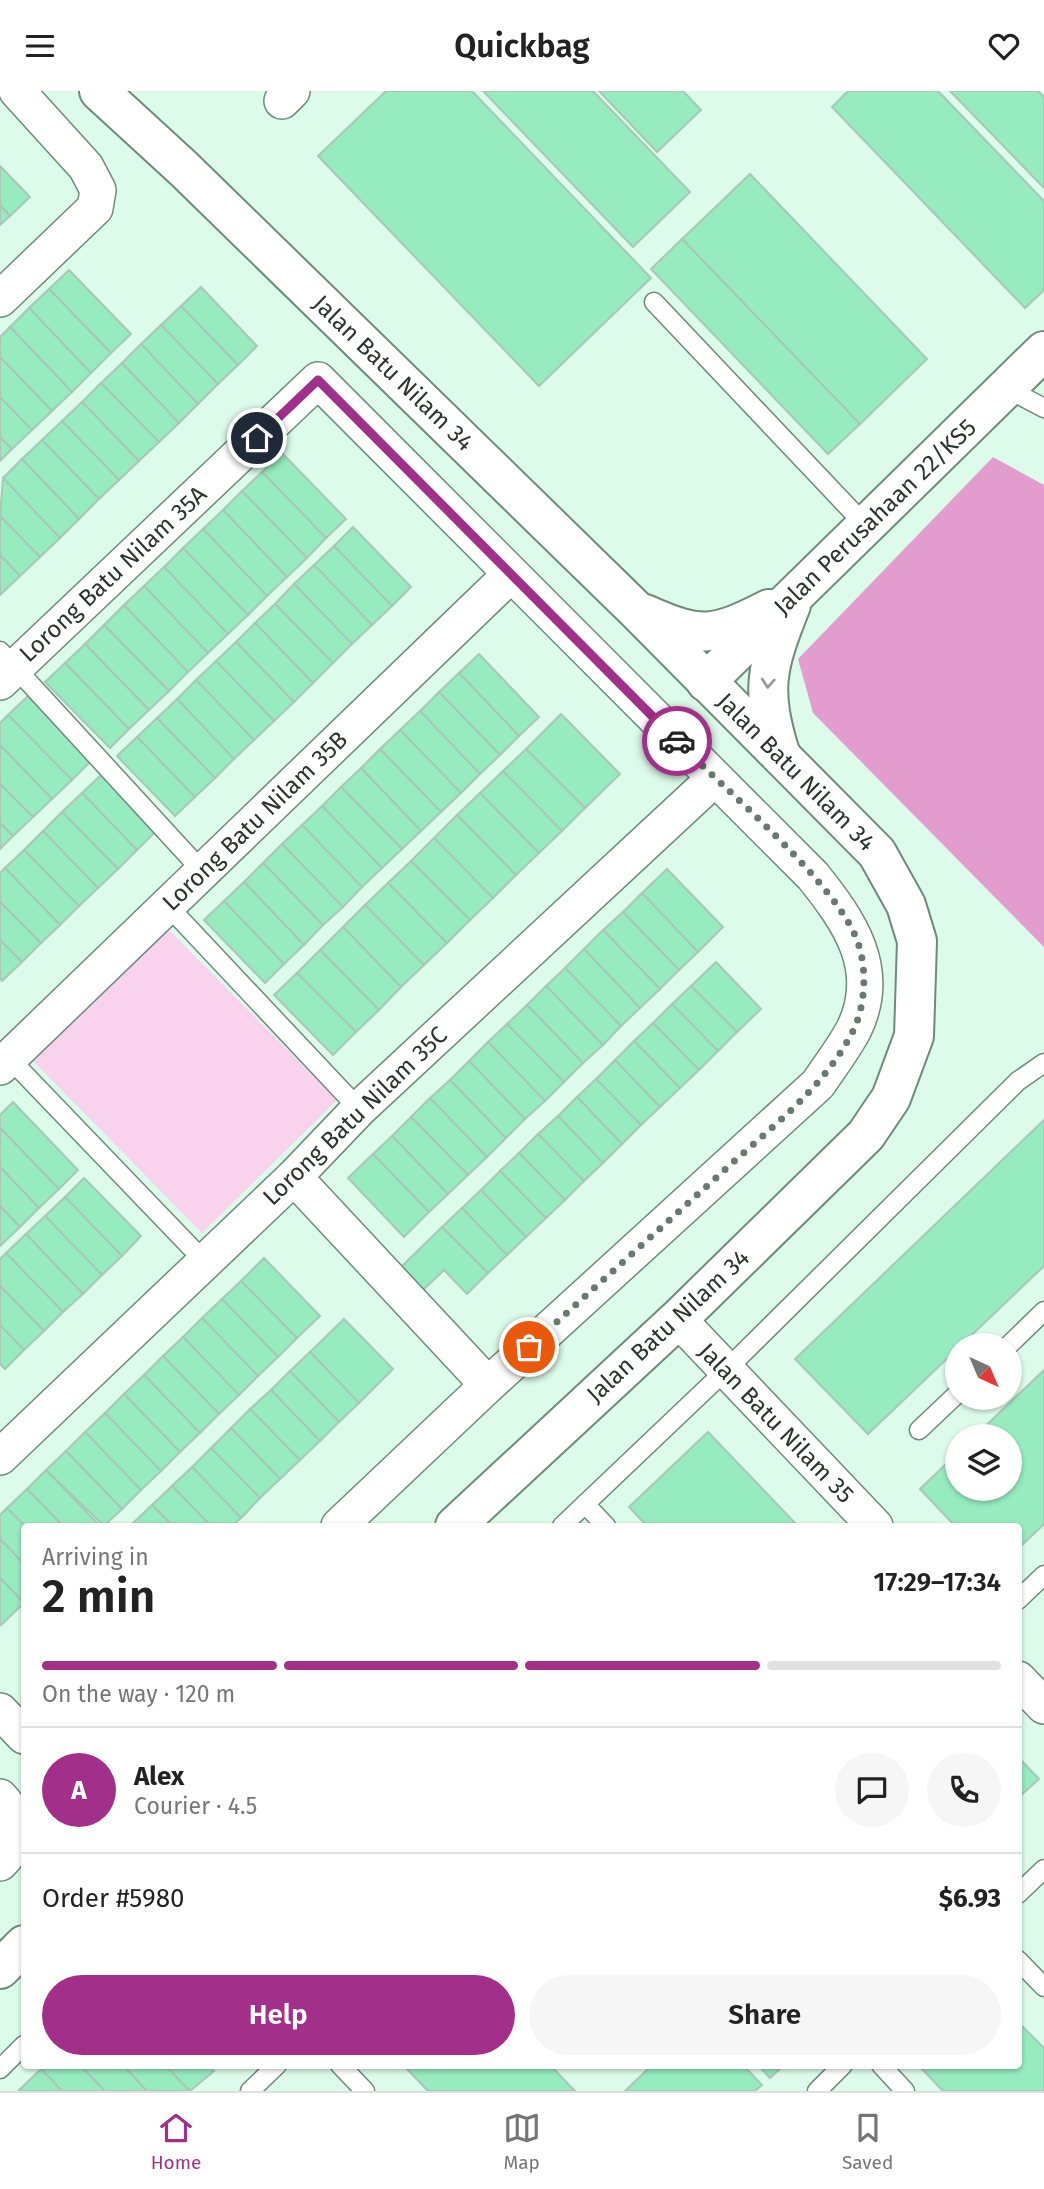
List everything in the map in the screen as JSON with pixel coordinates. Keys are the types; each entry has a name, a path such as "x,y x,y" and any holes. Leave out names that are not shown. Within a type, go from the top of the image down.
{"street":[{"path":"0,299 95,208 98,190 86,167 17,91"},
{"name":"Jalan Batu Nilam 34","path":"99,91 184,169 636,611 877,853 906,905 917,941 914,1036 891,1098 866,1135 678,1319 458,1523"},
{"name":"Jalan Batu Nilam 34","path":"125,91 184,169"},
{"name":"Jalan Perusahaan 22/KS5","path":"706,682 1044,351"},
{"name":"Lorong Batu Nilam 35A","path":"5,667 318,380 510,575"},
{"path":"343,1523 488,1385 818,1084 854,1028 862,1001 864,971 859,945 844,915 813,876 510,575"},
{"name":"Lorong Batu Nilam 35B","path":"4,1063 510,575"},
{"path":"636,611 683,631 713,632 741,623 795,595"},
{"path":"781,758 768,715 768,677 777,640 795,595"},
{"name":"Lorong Batu Nilam 35C","path":"0,1457 294,1177 359,1109 714,779"},
{"path":"294,1177 488,1385"},
{"name":"Jalan Batu Nilam 35","path":"678,1319 872,1523"},
{"path":"1022,1683 1044,1706"},
{"path":"0,1711 21,1733"},
{"path":"0,1797 9,1807 17,1824 16,1838 8,1855 0,1863"},
{"path":"0,1969 21,1948"}],"lane":[{"path":"654,302 866,526"},
{"path":"1006,388 1044,408"},
{"path":"5,667 203,872"},
{"path":"168,906 359,1109"},
{"path":"4,1063 204,1261"},
{"path":"565,1523 726,1370 1018,1081 1044,1063"},
{"path":"1021,1333 1044,1311"},
{"path":"919,1430 945,1405"},
{"path":"585,1504 603,1523"},
{"path":"1022,1596 1044,1575"},
{"path":"1022,1890 1044,1869"},
{"path":"1022,1964 1044,1987"},
{"path":"0,2069 21,2048"},
{"path":"250,2091 273,2069"},
{"path":"344,2069 365,2091"},
{"path":"817,2091 840,2069"},
{"path":"885,2069 905,2091"}],"shaded area":[{"path":"993,457 1044,485 1044,947 813,713 798,659"},
{"path":"164,925 337,1100 202,1233 30,1058"}],"building":[{"path":"386,91 472,91 651,278 539,386 318,156"},
{"path":"483,91 593,91 690,192 633,247"},
{"path":"599,91 683,91 701,110 657,152"},
{"path":"848,91 938,91 1044,201 1044,290 1025,308 832,107"},
{"path":"950,91 1038,91 1044,97 1044,188"},
{"path":"0,166 30,197 10,216 0,205"},
{"path":"750,174 927,359 860,424 682,239"},
{"path":"0,205 10,216 0,225"},
{"path":"682,239 860,424 828,454 651,269"},
{"path":"69,270 131,334 111,353 49,289"},
{"path":"201,287 257,346 238,365 181,306"},
{"path":"49,289 111,353 91,373 29,308"},
{"path":"181,306 238,365 218,384 161,325"},
{"path":"29,308 91,373 72,392 10,327"},
{"path":"161,325 218,384 198,404 141,344"},
{"path":"10,327 72,392 52,411 0,357 0,337"},
{"path":"141,344 198,404 179,423 122,363"},
{"path":"0,357 52,411 32,430 0,397"},
{"path":"122,363 179,423 159,442 101,383"},
{"path":"101,383 159,442 139,461 82,402"},
{"path":"0,397 32,430 12,449 0,437"},
{"path":"82,402 139,461 119,480 62,421"},
{"path":"62,421 119,480 99,499 42,440"},
{"path":"0,437 12,449 0,461"},
{"path":"42,440 99,499 79,519 22,459"},
{"path":"282,453 346,519 326,538 262,472"},
{"path":"22,459 79,519 60,538 3,478"},
{"path":"262,472 326,538 307,558 242,491"},
{"path":"3,478 60,538 40,557 0,516"},
{"path":"242,491 307,558 287,577 223,510"},
{"path":"223,510 287,577 267,596 203,529"},
{"path":"0,516 40,557 20,576 0,555"},
{"path":"353,527 411,587 392,606 334,546"},
{"path":"203,529 267,596 248,615 183,548"},
{"path":"334,546 392,606 372,625 314,565"},
{"path":"183,548 248,615 228,634 164,567"},
{"path":"0,555 20,576 0,595"},
{"path":"314,565 372,625 352,644 294,584"},
{"path":"164,567 228,634 208,653 144,586"},
{"path":"294,584 352,644 333,663 275,604"},
{"path":"144,586 208,653 188,672 124,605"},
{"path":"275,604 333,663 313,683 255,623"},
{"path":"124,605 188,672 169,691 104,625"},
{"path":"255,623 313,683 294,702 236,642"},
{"path":"104,625 169,691 149,710 85,644"},
{"path":"236,642 294,702 274,721 216,661"},
{"path":"85,644 149,710 129,729 65,663"},
{"path":"479,654 539,717 519,736 459,673"},
{"path":"216,661 274,721 254,740 196,680"},
{"path":"65,663 129,729 110,748 45,682"},
{"path":"459,673 519,736 500,755 439,692"},
{"path":"196,680 254,740 234,759 177,699"},
{"path":"439,692 500,755 480,774 420,711"},
{"path":"28,696 91,761 72,780 8,715"},
{"path":"177,699 234,759 215,778 157,718"},
{"path":"420,711 480,774 461,793 400,730"},
{"path":"561,714 620,774 585,808 526,749"},
{"path":"8,715 72,780 52,799 0,745 0,723"},
{"path":"157,718 215,778 195,797 137,737"},
{"path":"400,730 461,793 441,812 380,749"},
{"path":"137,737 195,797 175,816 117,756"},
{"path":"0,745 52,799 33,817 0,784"},
{"path":"380,749 441,812 421,831 361,768"},
{"path":"526,749 585,808 562,831 503,771"},
{"path":"361,768 421,831 402,849 341,787"},
{"path":"503,771 562,831 539,853 480,793"},
{"path":"101,775 156,831 137,850 82,793"},
{"path":"0,784 33,817 13,836 0,823"},
{"path":"341,787 402,849 382,868 322,806"},
{"path":"82,793 137,850 118,869 62,812"},
{"path":"480,793 539,853 516,875 457,815"},
{"path":"322,806 382,868 362,887 302,825"},
{"path":"62,812 118,869 98,888 43,831"},
{"path":"457,815 516,875 493,898 434,838"},
{"path":"0,823 13,836 0,849"},
{"path":"302,825 362,887 343,907 282,844"},
{"path":"43,831 98,888 79,906 24,850"},
{"path":"434,838 493,898 470,920 411,861"},
{"path":"282,844 343,907 323,925 263,863"},
{"path":"24,850 79,906 60,925 5,868"},
{"path":"411,861 470,920 447,943 388,883"},
{"path":"263,863 323,925 304,945 244,882"},
{"path":"5,868 60,925 41,943 0,902 0,873"},
{"path":"667,869 723,927 698,952 642,893"},
{"path":"244,882 304,945 284,964 224,901"},
{"path":"388,883 447,943 424,965 365,905"},
{"path":"642,893 698,952 679,970 623,912"},
{"path":"224,901 284,964 265,983 204,920"},
{"path":"0,902 41,943 22,962 0,940"},
{"path":"365,905 424,965 401,987 343,927"},
{"path":"623,912 679,970 660,989 603,930"},
{"path":"343,927 401,987 379,1010 320,950"},
{"path":"603,930 660,989 640,1008 584,949"},
{"path":"0,940 22,962 2,981 0,978"},
{"path":"584,949 640,1008 621,1026 565,968"},
{"path":"320,950 379,1010 356,1032 297,973"},
{"path":"716,962 761,1009 737,1032 691,986"},
{"path":"565,968 621,1026 603,1045 546,986"},
{"path":"297,973 356,1032 333,1055 274,995"},
{"path":"546,986 603,1045 583,1063 527,1005"},
{"path":"691,986 737,1032 718,1051 672,1004"},
{"path":"672,1004 718,1051 699,1070 653,1023"},
{"path":"527,1005 583,1063 564,1082 507,1024"},
{"path":"653,1023 699,1070 680,1088 634,1041"},
{"path":"507,1024 564,1082 545,1101 488,1042"},
{"path":"634,1041 680,1088 660,1107 615,1060"},
{"path":"488,1042 545,1101 525,1119 469,1061"},
{"path":"615,1060 660,1107 641,1125 596,1079"},
{"path":"469,1061 525,1119 506,1138 450,1080"},
{"path":"596,1079 641,1125 622,1144 577,1097"},
{"path":"450,1080 506,1138 487,1157 430,1098"},
{"path":"577,1097 622,1144 603,1163 558,1116"},
{"path":"430,1098 487,1157 468,1175 411,1117"},
{"path":"13,1102 78,1170 59,1189 0,1128 0,1115"},
{"path":"558,1116 603,1163 584,1181 538,1134"},
{"path":"411,1117 468,1175 448,1194 392,1136"},
{"path":"1044,1120 1044,1266 974,1333 945,1333 945,1360 868,1434 795,1359"},
{"path":"0,1128 59,1189 39,1208 0,1167"},
{"path":"538,1134 584,1181 565,1200 519,1153"},
{"path":"392,1136 448,1194 429,1212 373,1154"},
{"path":"519,1153 565,1200 546,1218 500,1171"},
{"path":"373,1154 429,1212 404,1237 348,1178"},
{"path":"0,1167 39,1208 20,1227 0,1206"},
{"path":"500,1171 546,1218 526,1237 481,1190"},
{"path":"84,1178 141,1236 122,1256 65,1197"},
{"path":"481,1190 526,1237 507,1255 462,1208"},
{"path":"65,1197 122,1256 102,1275 45,1216"},
{"path":"0,1206 20,1227 0,1246"},
{"path":"462,1208 507,1255 488,1273 442,1227"},
{"path":"45,1216 102,1275 83,1294 26,1234"},
{"path":"442,1227 488,1273 467,1294 444,1270 423,1290 401,1267"},
{"path":"26,1234 83,1294 63,1312 6,1253"},
{"path":"6,1253 63,1312 44,1331 0,1286 0,1259"},
{"path":"264,1258 320,1316 297,1338 241,1281"},
{"path":"241,1281 297,1338 278,1357 222,1299"},
{"path":"0,1286 44,1331 24,1350 0,1325"},
{"path":"222,1299 278,1357 258,1376 202,1318"},
{"path":"202,1318 258,1376 239,1395 183,1337"},
{"path":"344,1319 393,1369 359,1403 310,1352"},
{"path":"0,1325 24,1350 5,1369 0,1364"},
{"path":"183,1337 239,1395 219,1414 163,1356"},
{"path":"310,1352 359,1403 339,1422 290,1371"},
{"path":"163,1356 219,1414 200,1433 144,1375"},
{"path":"1044,1370 1044,1524 1022,1545 1022,1523 952,1523 920,1489 945,1465 945,1501 1022,1501 1022,1424 988,1424 1001,1411 1022,1411 1022,1391"},
{"path":"290,1371 339,1422 320,1441 271,1390"},
{"path":"144,1375 200,1433 180,1452 124,1394"},
{"path":"271,1390 320,1441 300,1460 250,1409"},
{"path":"124,1394 180,1452 161,1471 105,1413"},
{"path":"250,1409 300,1460 280,1479 231,1428"},
{"path":"105,1413 161,1471 141,1490 85,1432"},
{"path":"231,1428 280,1479 260,1498 211,1448"},
{"path":"85,1432 141,1490 122,1509 66,1451"},
{"path":"708,1432 795,1523 644,1523 629,1507"},
{"path":"211,1448 260,1498 241,1518 192,1467"},
{"path":"66,1451 122,1509 107,1523 101,1523 46,1470"},
{"path":"192,1467 241,1518 235,1523 208,1523 172,1486"},
{"path":"46,1470 97,1523 60,1523 27,1489"},
{"path":"172,1486 208,1523 170,1523 152,1505"},
{"path":"27,1489 60,1523 22,1523 7,1508"},
{"path":"152,1505 170,1523 133,1523"},
{"path":"7,1508 22,1523 21,1561 0,1539 0,1515"},
{"path":"0,1539 21,1561 21,1600 0,1578"},
{"path":"0,1578 21,1600 21,1606 0,1624"},
{"path":"1022,1761 1039,1779 1022,1794"},
{"path":"1022,2026 1044,2048 1044,2091 943,2091 922,2069 1022,2069"},
{"path":"41,2069 84,2069 105,2091 62,2091"},
{"path":"41,2069 62,2091 19,2090"},
{"path":"84,2069 127,2069 147,2091 105,2091"},
{"path":"127,2069 169,2069 190,2091 147,2091"},
{"path":"169,2069 214,2071 190,2091"},
{"path":"407,2069 554,2069 575,2091 428,2091"},
{"path":"648,2069 747,2069 762,2085 755,2091 625,2091"},
{"path":"762,2069 780,2069 770,2078"}],"way so far":[{"path":"529,1347 818,1084 854,1028 862,1001 864,971 859,945 844,915 813,876 677,741"}],"route":[{"path":"257,438 318,380 677,741"}]}
